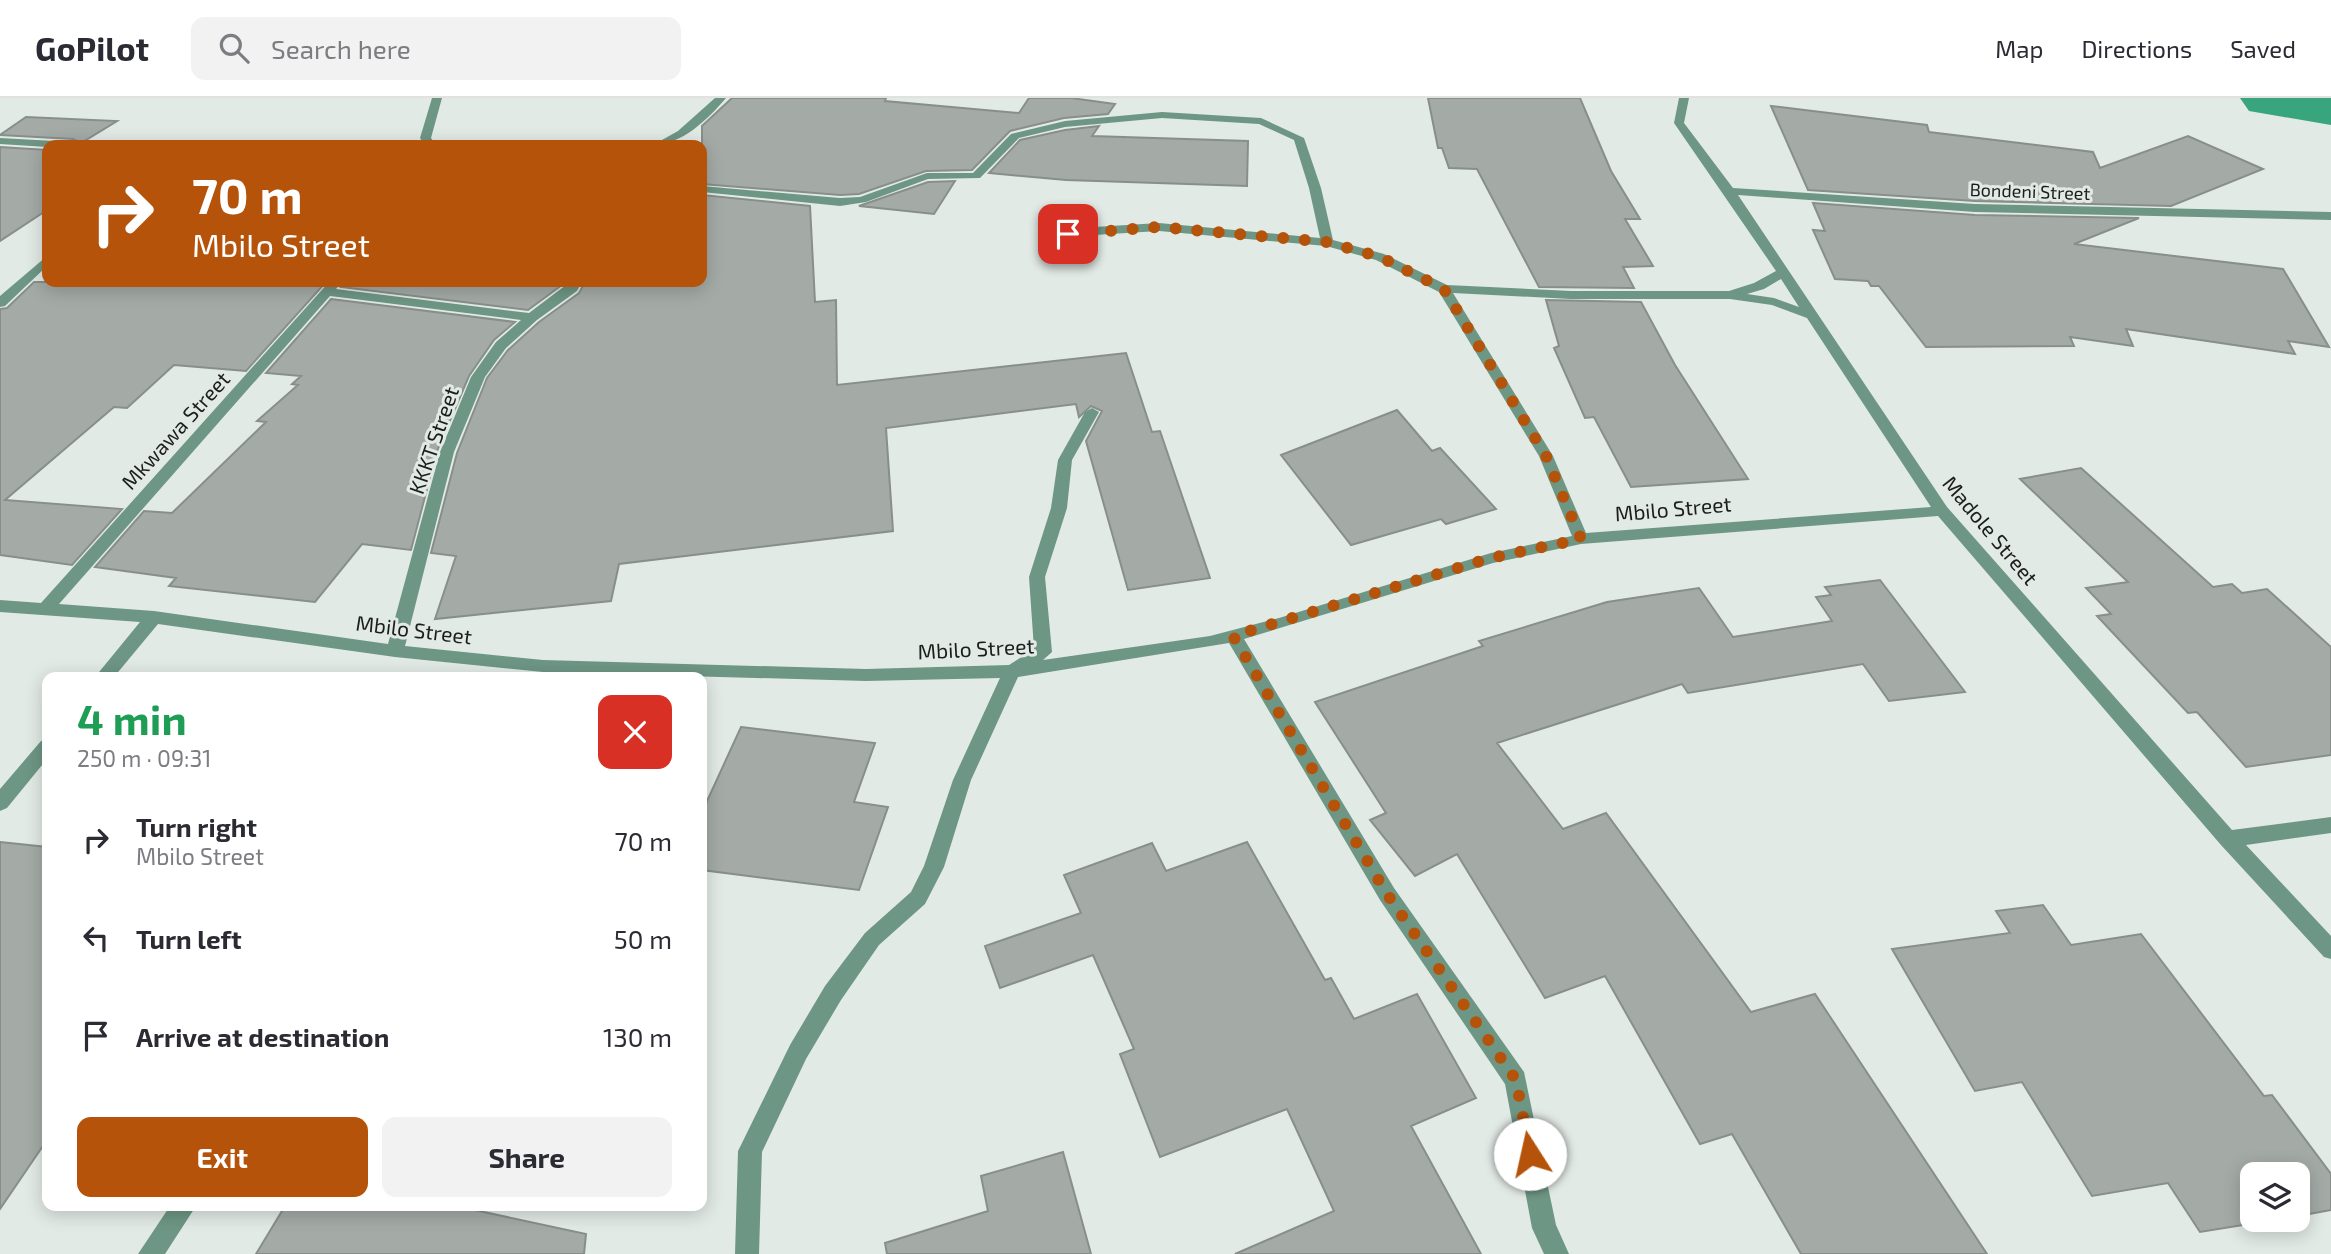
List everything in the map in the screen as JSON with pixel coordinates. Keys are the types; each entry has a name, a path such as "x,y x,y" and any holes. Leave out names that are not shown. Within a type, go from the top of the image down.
{"street":[{"path":"426,140 437,98"},
{"path":"668,140 682,133 721,98"},
{"name":"Madole Street","path":"1684,98 1679,123 1729,191 1942,511 2228,839 2331,950"},
{"path":"707,189 840,202 862,200 927,176 976,176 1015,136 1065,124 1162,115 1261,121 1299,138 1315,188 1327,242"},
{"path":"0,141 42,143"},
{"name":"Bondeni Street","path":"1729,191 1975,208 2331,216"},
{"path":"1046,234 1159,227 1327,242 1380,257 1444,289 1570,295 1730,295 1774,302 1811,315"},
{"path":"0,303 42,265"},
{"path":"1730,295 1759,286 1783,272"},
{"path":"331,287 532,317"},
{"name":"Mkwawa Street","path":"46,608 331,287"},
{"name":"KKKT Street","path":"395,651 447,452 460,415 478,377 501,345 532,317 573,287"},
{"path":"1444,289 1546,456 1581,539"},
{"path":"747,1254 751,1151 798,1052 833,993 872,939 918,898 934,867 962,780 1012,671 1043,652 1037,577 1059,508 1065,460 1093,412"},
{"name":"Mbilo Street","path":"707,674 866,675 1012,671 1124,656 1233,636 1491,558 1581,539 1942,511"},
{"name":"Mbilo Street","path":"0,606 154,617 539,672"},
{"path":"108,672 154,617"},
{"path":"1233,636 1387,894 1516,1080 1544,1228 1557,1254"},
{"path":"0,803 42,752"},
{"path":"2228,839 2331,825"},
{"path":"150,1254 180,1211"}],"building":[{"path":"732,98 886,98 885,101 1019,113 1029,98 1071,98 1115,104 1108,114 1064,118 1010,131 972,170 926,171 859,194 840,195 707,184 707,140 702,140 702,126"},
{"path":"1428,98 1580,98 1611,171 1640,219 1625,219 1653,266 1623,267 1634,288 1539,287 1477,169 1449,168 1442,148 1438,148"},
{"path":"1771,106 1927,125 1929,132 2093,152 2100,168 2188,136 2263,169 2171,206 1975,201 1808,190"},
{"path":"26,117 117,121 86,140 0,135"},
{"path":"1099,126 1092,136 1248,141 1247,186 1066,180 989,173 1020,140"},
{"path":"0,147 42,150 42,213 0,241"},
{"path":"955,181 934,214 859,206 928,182"},
{"path":"707,196 810,206 815,302 836,300 837,385 1126,353 1152,432 1160,431 1210,578 1128,590 1086,441 1102,411 1091,406 1079,417 1076,404 886,428 893,531 619,564 611,601 435,619 456,556 431,553 457,453 487,378 508,350 539,322 579,293 582,287 707,287"},
{"path":"1813,203 1975,215 2139,218 2074,244 2283,269 2329,347 2288,341 2295,354 2126,329 2133,346 2070,337 2074,346 1926,347 1879,286 1871,286 1868,281 1835,279 1813,230 1825,231"},
{"path":"34,282 42,282 42,287 322,287 246,371 174,365 127,408 114,407 5,500 122,509 72,565 0,555 0,309 7,308"},
{"path":"341,287 559,287 528,310"},
{"path":"331,299 515,322 494,340 469,376 437,451 411,550 362,544 315,602 169,586 176,578 95,567 144,511 172,513 266,422 257,421 298,385 292,384 301,376 266,373"},
{"path":"1546,300 1641,302 1675,365 1748,479 1631,487 1594,417 1585,418 1554,348 1559,346"},
{"path":"1397,410 1432,451 1440,448 1496,509 1446,524 1441,519 1351,545 1281,455"},
{"path":"2081,468 2213,587 2232,584 2242,593 2267,589 2331,647 2331,755 2246,767 2197,712 2188,713 2097,616 2111,614 2086,588 2128,582 2020,479"},
{"path":"1880,580 1965,692 1889,701 1863,664 1688,693 1682,684 1497,743 1563,829 1606,813 1751,1012 1815,994 1987,1254 1801,1254 1732,1134 1700,1144 1605,976 1545,998 1457,854 1415,876 1370,820 1386,813 1315,702 1483,646 1479,641 1607,602 1699,588 1733,637 1832,621 1816,597 1831,595 1825,587"},
{"path":"741,727 875,743 854,802 888,807 859,890 707,871 707,801"},
{"path":"0,842 42,846 42,1147 0,1209"},
{"path":"1247,842 1325,980 1331,978 1354,1019 1417,994 1476,1098 1411,1126 1481,1254 1235,1254 1334,1211 1287,1109 1160,1157 1120,1054 1134,1049 1093,955 1000,988 985,946 1081,913 1064,875 1152,843 1166,871"},
{"path":"2043,905 2071,945 2141,934 2264,1096 2272,1095 2331,1174 2331,1210 2310,1214 2310,1162 2240,1162 2240,1226 2200,1232 2168,1183 2092,1196 2022,1082 1975,1091 1892,949 2010,933 1996,911"},
{"path":"1063,1152 1091,1254 887,1254 885,1243 988,1211 981,1176"},
{"path":"282,1211 479,1211 586,1234 584,1254 256,1254"}],"waterway":[{"path":"2271,98 2331,106"}],"route":[{"path":"1068,234 1159,227 1327,242 1380,257 1444,289 1546,456 1581,539 1491,558 1280,624 1233,636 1387,894 1516,1080 1530,1154"}]}
